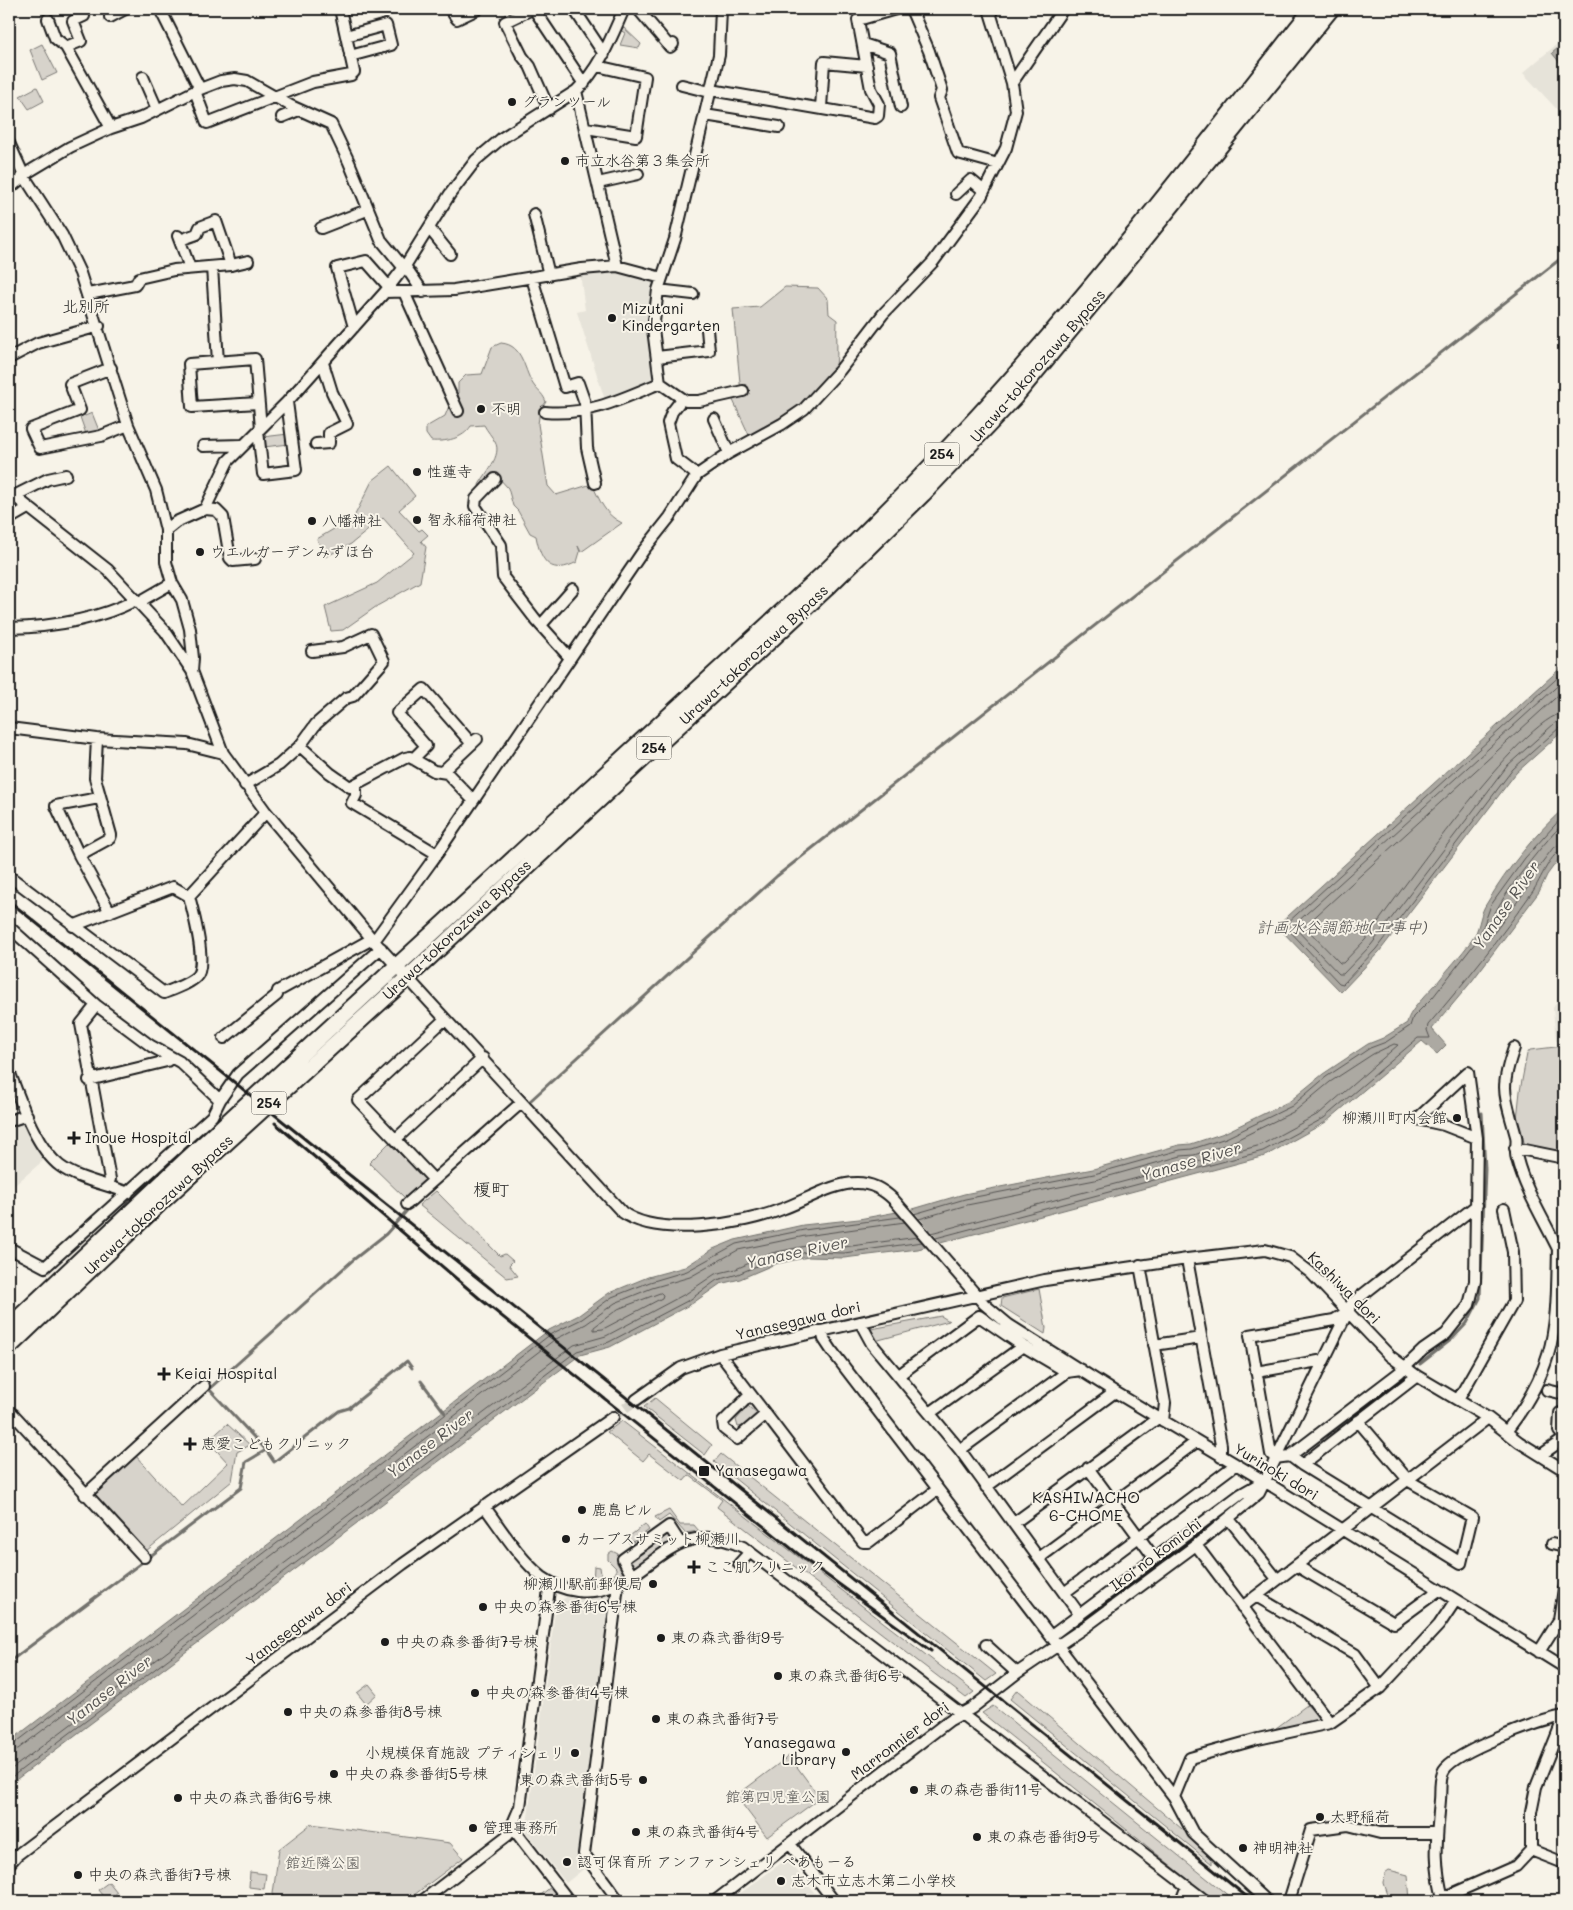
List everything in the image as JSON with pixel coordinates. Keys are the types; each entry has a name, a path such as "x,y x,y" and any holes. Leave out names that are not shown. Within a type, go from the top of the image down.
{"highway":[{"name":"Urawa-tokorozawa Bypass","path":"9,1327 396,966 818,578 921,477 1005,387 1085,292 1312,9"},
{"name":"Urawa-tokorozawa Bypass","path":"9,1347 152,1210 408,978 830,585 923,494 1015,397 1090,307 1330,9"}],"street":[{"path":"110,17 126,9"},
{"path":"160,9 197,90 207,123 312,82 351,76 354,72 340,9"},
{"path":"450,9 457,19 478,9"},
{"path":"549,109 530,66 522,56 506,22 533,9 580,88 586,128 617,266"},
{"path":"574,9 604,54"},
{"path":"205,509 218,478 228,461 287,402 387,289 405,267 460,179 476,160 502,138 580,88 604,54 624,9"},
{"path":"638,9 670,46 673,44"},
{"path":"721,9 719,54 675,239 658,290 653,324 660,383 686,402 743,391"},
{"path":"682,85 875,118 878,116 879,104 872,89 866,66 858,20 896,9"},
{"path":"911,9 937,74 942,90 939,98 958,153 998,164"},
{"path":"9,1248 45,1268 212,1116 220,1100 238,1074 375,943 643,551 670,517 697,475 729,452 782,424 804,408 840,370 883,314 933,262 984,191 1006,148 1016,111 1012,83 989,9"},
{"path":"1012,83 1063,9"},
{"path":"66,47 81,42 73,21 84,16"},
{"path":"48,19 55,38 66,47 111,128"},
{"path":"346,36 386,25 392,45 350,56"},
{"path":"862,44 890,53 901,107"},
{"path":"821,108 824,62 866,66"},
{"path":"586,128 636,136 645,77 597,66"},
{"path":"143,77 157,110"},
{"path":"9,189 30,171 70,147 111,128 141,118 197,90 235,79 247,81 299,110 331,124 381,240 405,267 423,292"},
{"path":"282,117 299,110"},
{"path":"705,115 779,127"},
{"path":"9,144 24,176 62,235 88,294 128,425 156,490 166,530 166,562 172,583 182,600 190,629 193,658 192,672"},
{"path":"598,183 638,174"},
{"path":"956,194 971,180 984,191"},
{"path":"321,228 367,210"},
{"path":"534,214 549,275"},
{"path":"190,268 179,238 196,234 200,227 216,222 230,265"},
{"path":"429,228 450,254"},
{"path":"88,294 135,285 139,278 190,268 230,265 248,261"},
{"path":"354,327 337,268 366,261 387,289 404,292 423,292 617,266 662,278"},
{"path":"212,267 218,362"},
{"path":"532,278 565,387 578,383 585,403 587,448 595,483"},
{"path":"658,290 693,294"},
{"path":"404,292 458,411"},
{"path":"9,358 38,343 99,326"},
{"path":"657,357 709,352 707,329"},
{"path":"258,403 192,407 189,364 255,360 263,474 296,470 287,402"},
{"path":"316,444 329,443 329,433 347,424 332,392 323,363"},
{"path":"111,368 70,384 80,410 31,429 40,448 101,436 128,425"},
{"path":"545,412 566,414 585,412 614,403 660,383"},
{"path":"682,399 672,412 668,423 676,459 697,475"},
{"path":"714,419 729,452"},
{"path":"204,446 242,446"},
{"path":"66,475 48,479 11,494 83,548 108,570 165,631 192,672"},
{"path":"495,479 476,499 474,506 501,545 503,577 570,658"},
{"path":"9,519 28,508"},
{"path":"166,530 176,522 205,509 216,510 223,517 230,558 233,561 255,559"},
{"path":"9,628 44,626 89,618 138,601 172,583"},
{"path":"541,624 574,589"},
{"path":"245,785 279,765 300,746 316,724 346,698 353,696 384,661 371,634 343,647 312,651"},
{"name":"Yurinoki dori","path":"192,672 222,753 266,812 375,943 483,1058 521,1103 618,1209 632,1219 649,1225 672,1227 747,1220 851,1183 875,1186 894,1200 977,1296 1009,1325 1196,1442 1264,1481 1564,1667"},
{"path":"413,759 426,746 398,713 424,689 475,741 442,772"},
{"path":"9,728 97,739 188,744 222,753"},
{"path":"79,855 110,838 95,778 97,739"},
{"path":"300,746 347,786 356,786 405,758 413,759 434,771 447,773 474,800"},
{"path":"356,786 356,795 352,803 437,854"},
{"path":"100,798 56,806 79,855 110,912"},
{"path":"189,896 266,812"},
{"path":"9,876 73,926 132,967 164,993 196,978 199,973 201,967 196,928 189,896 173,887 73,926"},
{"path":"9,927 96,1004 151,1046 180,1062 220,1100"},
{"path":"224,1038 277,995 278,991 375,943"},
{"path":"96,1004 81,1024 89,1080 110,1179 108,1186"},
{"path":"434,1180 358,1100 445,1019"},
{"path":"1506,1432 1518,1416 1548,1356 1561,1246 1526,1186 1516,1157 1515,1148 1517,1140 1504,1090 1505,1074 1514,1048"},
{"path":"89,1080 167,1061 171,1057"},
{"path":"396,1139 483,1058"},
{"path":"9,1071 27,1115 45,1150 60,1166 128,1193"},
{"path":"1477,1138 1444,1125 1417,1119 1468,1072 1477,1138 1477,1205 1475,1281 1469,1305 1446,1334 1423,1350 1405,1368 1290,1456 1275,1458 1271,1454 1250,1336 1334,1320 1348,1311 1352,1303 1477,1205"},
{"path":"408,1204 521,1103"},
{"path":"9,1121 27,1115"},
{"path":"1515,1148 1564,1158"},
{"path":"1458,1400 1514,1301 1513,1252 1504,1209"},
{"name":"Kashiwa dori","path":"977,1296 1045,1280 1187,1259 1251,1251 1279,1252 1299,1263 1311,1273 1405,1368 1488,1418 1564,1470"},
{"path":"1187,1259 1221,1445 1221,1457"},
{"path":"1014,1523 1088,1468 1161,1420 1165,1403 1140,1266"},
{"name":"Yanasegawa dori","path":"636,1400 680,1368 720,1354 977,1296"},
{"name":"Ikoi no komichi","path":"1055,1641 1196,1545 1259,1493 1348,1311"},
{"path":"899,1375 979,1316 1023,1346 1067,1372"},
{"path":"860,1322 870,1340 960,1450 1080,1615"},
{"path":"822,1331 824,1339 832,1351 1174,1797 1193,1833 1267,1901"},
{"path":"1154,1345 1201,1338"},
{"path":"930,1413 1023,1346"},
{"path":"720,1354 863,1542 869,1542 938,1489"},
{"path":"1256,1372 1324,1360"},
{"path":"960,1450 1067,1372 1081,1370"},
{"path":"1302,1465 1417,1376"},
{"path":"85,1494 204,1386"},
{"path":"1546,1390 1564,1394"},
{"path":"986,1486 1115,1392"},
{"path":"750,1395 723,1422 724,1429 737,1440 766,1415"},
{"path":"1541,1455 1564,1438 1559,1431 1560,1413"},
{"path":"12,1414 144,1557"},
{"name":"Yanasegawa dori","path":"9,1864 17,1855 403,1564 613,1416"},
{"path":"1242,1607 1409,1481 1488,1418"},
{"path":"1290,1456 1461,1563 1472,1517 1409,1481 1358,1421"},
{"path":"1039,1558 1196,1442"},
{"path":"1064,1593 1236,1466"},
{"path":"1088,1468 1155,1559"},
{"path":"1055,1641 1080,1615 1241,1494 1264,1481"},
{"path":"484,1506 530,1565 550,1582 570,1590 585,1592 604,1590 618,1585 680,1543 698,1538 720,1539 735,1543 750,1552 1206,1901"},
{"path":"1229,1519 1277,1579"},
{"path":"632,1576 623,1559 669,1526 680,1543"},
{"path":"1552,1544 1564,1547"},
{"path":"1196,1545 1330,1724"},
{"path":"739,1564 750,1552"},
{"path":"1297,1566 1394,1623 1439,1590"},
{"path":"422,1901 504,1838 512,1827 520,1807 550,1582"},
{"path":"618,1585 584,1854 619,1901"},
{"path":"1540,1652 1559,1620 1564,1589"},
{"path":"1256,1596 1355,1654 1380,1688"},
{"path":"1174,1797 1190,1758 1258,1739 1330,1724 1380,1688 1439,1625 1456,1601"},
{"name":"Marronnier dori","path":"715,1901 945,1724 1017,1673 1055,1641"},
{"path":"986,1645 1017,1673"},
{"path":"1564,1716 1536,1787 1531,1812 1531,1850 1516,1866 1445,1899 1436,1873 1435,1832 1442,1775 1449,1764 1487,1744 1551,1718 1564,1716"},
{"path":"1289,1901 1311,1830 1348,1824 1380,1833 1435,1832"},
{"path":"512,1827 569,1901"},
{"path":"790,1844 834,1901"},
{"path":"1531,1850 1564,1863"},
{"path":"1181,1901 1187,1886"}],"shaded area":[{"path":"1564,38 1564,117 1523,73"},
{"path":"595,271 626,272 656,282 649,328 654,379 605,400 577,312 585,310 580,273"},
{"path":"1564,991 1564,1040 1556,1041 1553,1008"},
{"path":"24,1122 45,1159 9,1190 9,1127"},
{"path":"610,1596 614,1599 580,1858 586,1867 566,1883 526,1832 556,1604 566,1597 589,1600"},
{"name":"志木市立志木第二小学校","path":"784,1861 790,1862 821,1901 730,1901"}],"green space":[{"path":"622,26 641,44 639,48 620,45 625,33 620,30"},
{"path":"42,44 57,73 42,80 30,50"},
{"path":"37,87 44,101 29,109 20,96"},
{"path":"785,287 818,288 828,299 829,314 837,320 836,367 832,376 812,396 749,435 732,398 739,398 741,393 733,309 760,307"},
{"path":"501,343 509,345 519,354 531,381 543,395 546,402 540,410 538,424 548,486 556,495 592,484 607,512 622,523 581,552 578,546 580,552 577,562 568,566 554,567 545,560 538,546 536,536 530,533 518,511 513,506 508,488 498,477 480,488 479,485 492,465 497,453 495,442 484,425 471,426 459,437 442,441 431,441 426,434 426,427 445,416 449,406 458,398 458,383 466,375 482,374 492,347"},
{"path":"83,413 85,416 92,413 100,433 86,434 79,414"},
{"path":"288,434 289,444 264,447 263,437"},
{"path":"391,466 415,496 399,510 419,531 422,529 428,535 421,541 426,547 420,582 377,606 343,630 331,631 325,607 377,583 414,553 383,518 351,544 325,557 317,539 354,517 372,481"},
{"path":"1564,1046 1564,1155 1525,1145 1517,1119 1527,1054 1530,1050"},
{"path":"389,1143 426,1180 425,1184 406,1199 369,1163"},
{"path":"436,1191 500,1256 505,1254 513,1261 509,1265 518,1276 507,1278 419,1205"},
{"path":"1039,1289 1046,1328 1045,1334 1001,1306 1002,1298"},
{"path":"941,1316 949,1321 875,1341 870,1335 871,1329"},
{"path":"655,1398 712,1445 705,1455 644,1407"},
{"path":"748,1406 758,1415 743,1426 738,1427 736,1420"},
{"path":"622,1421 974,1692 966,1698 717,1507 722,1500 689,1475 684,1481 649,1454 643,1461 607,1432"},
{"path":"227,1424 250,1445 237,1452 232,1481 146,1551 91,1494 135,1455 182,1507 228,1463 208,1441"},
{"path":"721,1454 996,1674 986,1681 714,1462"},
{"path":"669,1510 680,1525 694,1525 699,1531 685,1533 669,1515 659,1522 655,1517"},
{"path":"645,1524 649,1530 630,1544 626,1539"},
{"path":"670,1532 675,1538 634,1568 628,1562"},
{"path":"612,1551 618,1554 617,1563 623,1572 616,1577 593,1584 594,1566 600,1567 601,1574 604,1577 610,1577 616,1573 616,1568 608,1560 608,1554"},
{"path":"369,1684 377,1694 366,1704 357,1693"},
{"path":"1017,1690 1188,1834 1212,1860 1212,1864 1010,1699"},
{"path":"1307,1705 1321,1720 1308,1725 1272,1731"},
{"path":"993,1706 1235,1901 1215,1901 982,1713"},
{"name":"館第四児童公園","path":"789,1756 820,1798 767,1837 736,1796"},
{"name":"館近隣公園","path":"311,1824 450,1843 463,1858 406,1901 272,1901 279,1849"},
{"path":"1389,1870 1408,1875 1410,1901 1390,1901 1384,1883 1385,1873"},
{"path":"250,1872 266,1874 264,1889 249,1887"},
{"path":"109,1882 117,1892 106,1900 98,1890"},
{"path":"551,1887 562,1901 533,1901"}],"water":[{"path":"1564,43 1564,68 1552,53"},
{"name":"計画水谷調節地(工事中)","path":"1564,665 1564,730 1516,773 1379,952 1341,992 1277,926"},
{"name":"Yanase River","path":"1564,808 1564,852 1547,875 1539,892 1472,981 1432,1029 1446,1045 1437,1054 1422,1041 1326,1122 1265,1156 918,1249 844,1258 808,1257 775,1264 740,1279 720,1284 693,1303 610,1347 580,1355 9,1785 9,1742 549,1330 579,1315 609,1293 648,1277 685,1267 713,1249 735,1240 803,1225 859,1219 913,1209 964,1194 1093,1169 1179,1145 1191,1144 1224,1133 1290,1101 1323,1074 1368,1044 1383,1038 1407,1023 1416,1006 1471,941 1477,931 1485,907 1513,865 1532,841"}],"pier":[{"path":"910,1207 942,1244 928,1249 895,1210"}],"waterway":[{"path":"530,1101 777,876 1564,256"},
{"path":"1420,1364 1452,1339 1467,1323 1480,1298 1485,1169 1482,1113"},
{"path":"419,1200 501,1128"},
{"path":"9,1662 241,1488 246,1462 266,1450 209,1389 353,1260 386,1234 412,1205"},
{"path":"266,1450 274,1462 339,1411 349,1408 407,1361 412,1368"},
{"name":"Yanase River","path":"421,1381 445,1413"}],"tunnel":[{"path":"613,1417 636,1400"}],"railway":[{"path":"9,901 1252,1901"},
{"path":"275,1123 479,1298 807,1561 931,1651"}],"place":[{"name":"グランツール","path":"512,102"},
{"name":"市立水谷第３集会所","path":"565,161"},
{"name":"Mizutani Kindergarten","path":"612,318"},
{"name":"不明","path":"481,409"},
{"name":"性蓮寺","path":"417,472"},
{"name":"智永稲荷神社","path":"417,520"},
{"name":"八幡神社","path":"312,521"},
{"name":"ウエルガーデンみずほ台","path":"200,552"},
{"name":"柳瀬川町内会館","path":"1457,1118"},
{"name":"Inoue Hospital","path":"74,1138"},
{"name":"Keiai Hospital","path":"164,1374"},
{"name":"恵愛こどもクリニック","path":"190,1444"},
{"name":"Yanasegawa","path":"704,1471"},
{"name":"鹿島ビル","path":"582,1510"},
{"name":"カーブスサミット柳瀬川","path":"566,1539"},
{"name":"ここ肌クリニック","path":"694,1567"},
{"name":"柳瀬川駅前郵便局","path":"653,1584"},
{"name":"中央の森参番街6号棟","path":"483,1607"},
{"name":"東の森弐番街9号","path":"661,1638"},
{"name":"中央の森参番街7号棟","path":"385,1642"},
{"name":"東の森弐番街6号","path":"778,1676"},
{"name":"中央の森参番街4号棟","path":"475,1693"},
{"name":"中央の森参番街8号棟","path":"288,1712"},
{"name":"東の森弐番街7号","path":"656,1719"},
{"name":"Yanasegawa Library","path":"846,1752"},
{"name":"小規模保育施設 プティシェリ","path":"575,1753"},
{"name":"中央の森参番街5号棟","path":"334,1774"},
{"name":"東の森弐番街5号","path":"643,1780"},
{"name":"東の森壱番街11号","path":"914,1790"},
{"name":"中央の森弐番街6号棟","path":"178,1798"},
{"name":"大野稲荷","path":"1320,1817"},
{"name":"管理事務所","path":"473,1828"},
{"name":"東の森弐番街4号","path":"636,1832"},
{"name":"東の森壱番街9号","path":"977,1837"},
{"name":"神明神社","path":"1243,1848"},
{"name":"認可保育所 アンファンシェリ ぺあもーる","path":"567,1862"},
{"name":"中央の森弐番街7号棟","path":"78,1875"},
{"name":"志木市立志木第二小学校","path":"781,1881"}],"district":[{"name":"北別所","path":"86,306"},
{"name":"榎町","path":"491,1190"},
{"name":"KASHIWACHO 6-CHOME","path":"1086,1506"}]}
